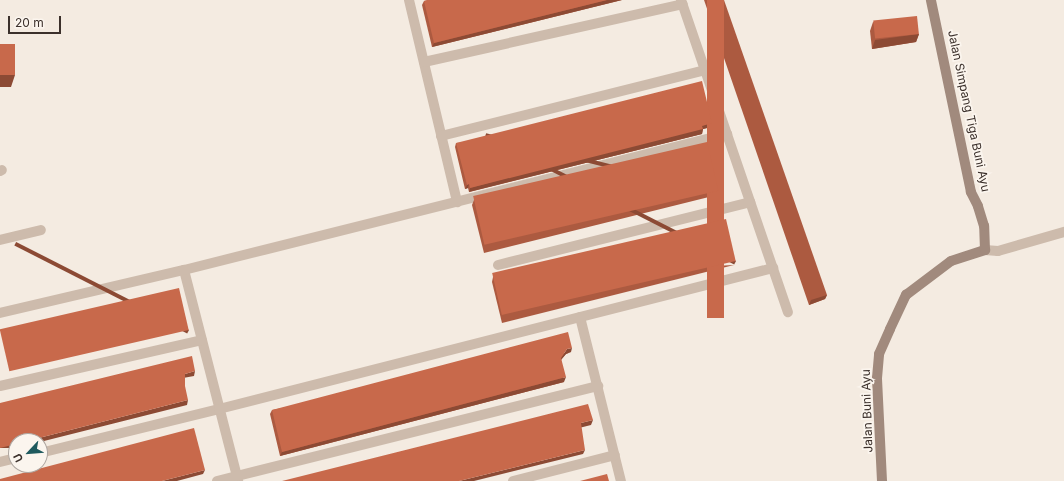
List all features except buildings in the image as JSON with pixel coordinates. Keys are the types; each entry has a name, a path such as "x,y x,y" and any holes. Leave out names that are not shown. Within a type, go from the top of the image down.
{"main road":[{"name":"Jalan Simpang Tiga Buni Ayu","path":"931,0 960,132 971,192 978,206 984,226 985,250"},
{"name":"Jalan Buni Ayu","path":"882,481 877,378 879,354 890,329 906,295 951,261 985,250"}],"street":[{"path":"409,0 457,202"},
{"path":"424,62 682,2 788,312"},
{"path":"441,136 705,70"},
{"path":"0,313 184,270 727,134"},
{"path":"498,265 750,202"},
{"path":"0,240 41,230"},
{"path":"985,250 998,252 1064,232"},
{"path":"48,451 773,268"},
{"path":"184,270 237,479"},
{"path":"580,317 621,481"},
{"path":"0,386 202,340"},
{"path":"217,481 237,479 598,386"},
{"path":"513,481 615,455"}]}
